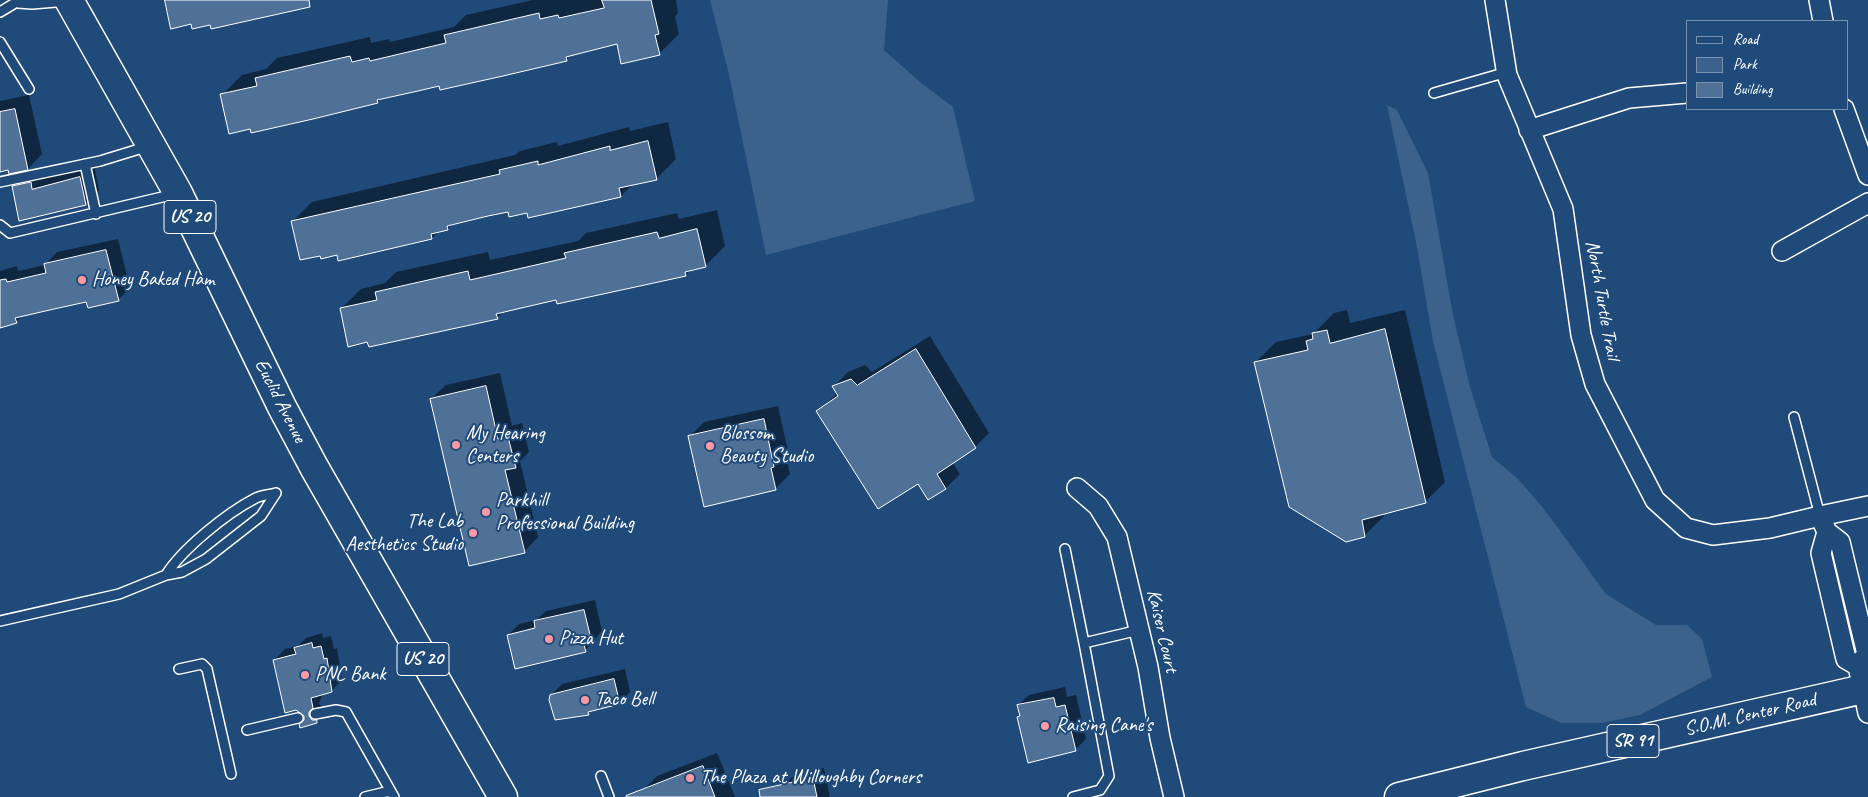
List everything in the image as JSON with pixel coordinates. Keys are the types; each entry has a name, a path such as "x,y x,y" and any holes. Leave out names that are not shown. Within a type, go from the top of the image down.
{"main road":[{"name":"Euclid Avenue","path":"69,0 178,194 282,407 503,797"},
{"name":"S.O.M. Center Road","path":"1399,797 1539,762 1865,689"}],"street":[{"name":"North Turtle Trail","path":"1495,0 1507,72 1529,130 1563,209 1581,335 1595,384 1655,500 1686,528 1713,535 1824,524 1868,506"},
{"path":"1819,0 1823,20"},
{"path":"1529,130 1629,98 1686,93"},
{"path":"1844,110 1868,175"},
{"path":"1782,251 1868,203"},
{"name":"Kaiser Court","path":"1077,488 1098,506 1117,537 1139,630 1174,797"},
{"path":"1824,524 1820,553 1846,659 1865,689"}],"lane":[{"path":"0,12 19,1 32,4 69,0"},
{"path":"0,42 29,89"},
{"path":"1434,93 1507,72"},
{"path":"0,182 85,164 152,145"},
{"path":"85,164 96,214"},
{"path":"0,225 10,233 178,194"},
{"path":"1794,417 1824,524"},
{"path":"0,620 119,594 166,574 182,572 206,559 262,516 276,493 255,498 200,537 175,559 166,574"},
{"path":"1065,549 1108,776 1100,790 1073,797"},
{"path":"1084,643 1139,630"},
{"path":"179,669 202,664 208,669 232,774"},
{"path":"315,714 336,710 346,712 392,794 365,797"},
{"path":"247,730 298,718"},
{"path":"601,776 609,797"}],"green space":[{"path":"710,0 888,0 884,50 920,82 953,107 975,201 766,255 728,70"},
{"path":"1387,105 1397,110 1428,173 1453,315 1470,387 1492,457 1517,478 1544,509 1606,594 1656,625 1687,625 1702,639 1712,677 1640,715 1602,723 1561,723 1526,707 1433,341 1416,242"}],"building":[{"path":"165,0 309,0 310,7 211,29 210,25 192,29 191,24 171,29"},
{"path":"602,0 651,0 659,34 655,35 660,55 621,64 617,44 566,57 567,61 503,76 440,90 439,86 377,100 378,103 251,133 250,129 229,134 220,94 257,86 255,78 350,56 352,62 369,58 370,61 446,43 444,35 539,13 540,19 558,15 559,18 604,8"},
{"path":"15,109 28,170 9,174 8,170 0,172 0,112"},
{"path":"648,141 657,180 619,188 621,197 528,218 527,213 509,217 508,212 488,216 447,226 448,230 431,234 432,239 338,261 337,255 321,259 320,256 300,260 291,221 500,174 499,170 538,161 538,165 610,146 610,150"},
{"path":"80,177 86,205 19,221 12,186 31,182 32,189"},
{"path":"697,229 706,267 685,272 686,276 557,304 556,300 496,314 498,319 369,347 367,342 348,347 340,308 377,300 375,292 468,271 470,280 566,258 564,253 657,232 659,238"},
{"path":"106,250 119,301 88,308 86,302 54,309 15,318 17,323 0,328 0,280 6,279 7,282 46,273 44,264"},
{"path":"1385,329 1426,503 1362,520 1365,537 1346,542 1289,507 1254,362 1308,350 1306,341 1313,339 1312,333 1327,330 1330,343"},
{"path":"916,349 976,448 937,474 946,489 928,500 918,484 878,509 816,411 838,396 832,386 851,379 857,385"},
{"name":"Parkhill Professional Building","path":"486,386 498,439 508,437 516,468 505,470 525,553 469,566 430,399"},
{"path":"764,419 774,467 771,468 776,490 704,507 688,436"},
{"name":"Pizza Hut","path":"584,610 592,643 584,645 586,652 515,669 507,635 535,628 534,621"},
{"path":"312,643 313,648 321,646 324,659 327,658 332,692 311,698 313,708 309,712 309,716 312,720 317,720 317,723 300,728 299,724 304,720 304,716 296,710 285,713 273,660 296,654 294,648"},
{"name":"Taco Bell","path":"614,679 620,704 588,712 589,715 555,720 549,700 550,695"},
{"name":"Raising Cane's","path":"1054,698 1056,707 1065,705 1076,751 1028,763 1017,717 1020,716 1017,705"},
{"name":"The Plaza at Willoughby Corners","path":"703,766 715,797 626,797 626,796"},
{"path":"813,778 817,797 760,797 759,790"}],"place":[{"name":"Honey Baked Ham","path":"82,280"},
{"name":"My Hearing Centers","path":"456,445"},
{"name":"Blossom Beauty Studio","path":"710,446"},
{"name":"Parkhill Professional Building","path":"486,512"},
{"name":"The Lab Aesthetics Studio","path":"473,533"},
{"name":"Pizza Hut","path":"549,639"},
{"name":"PNC Bank","path":"305,675"},
{"name":"Taco Bell","path":"585,700"},
{"name":"Raising Cane's","path":"1045,726"},
{"name":"The Plaza at Willoughby Corners","path":"690,778"}]}
